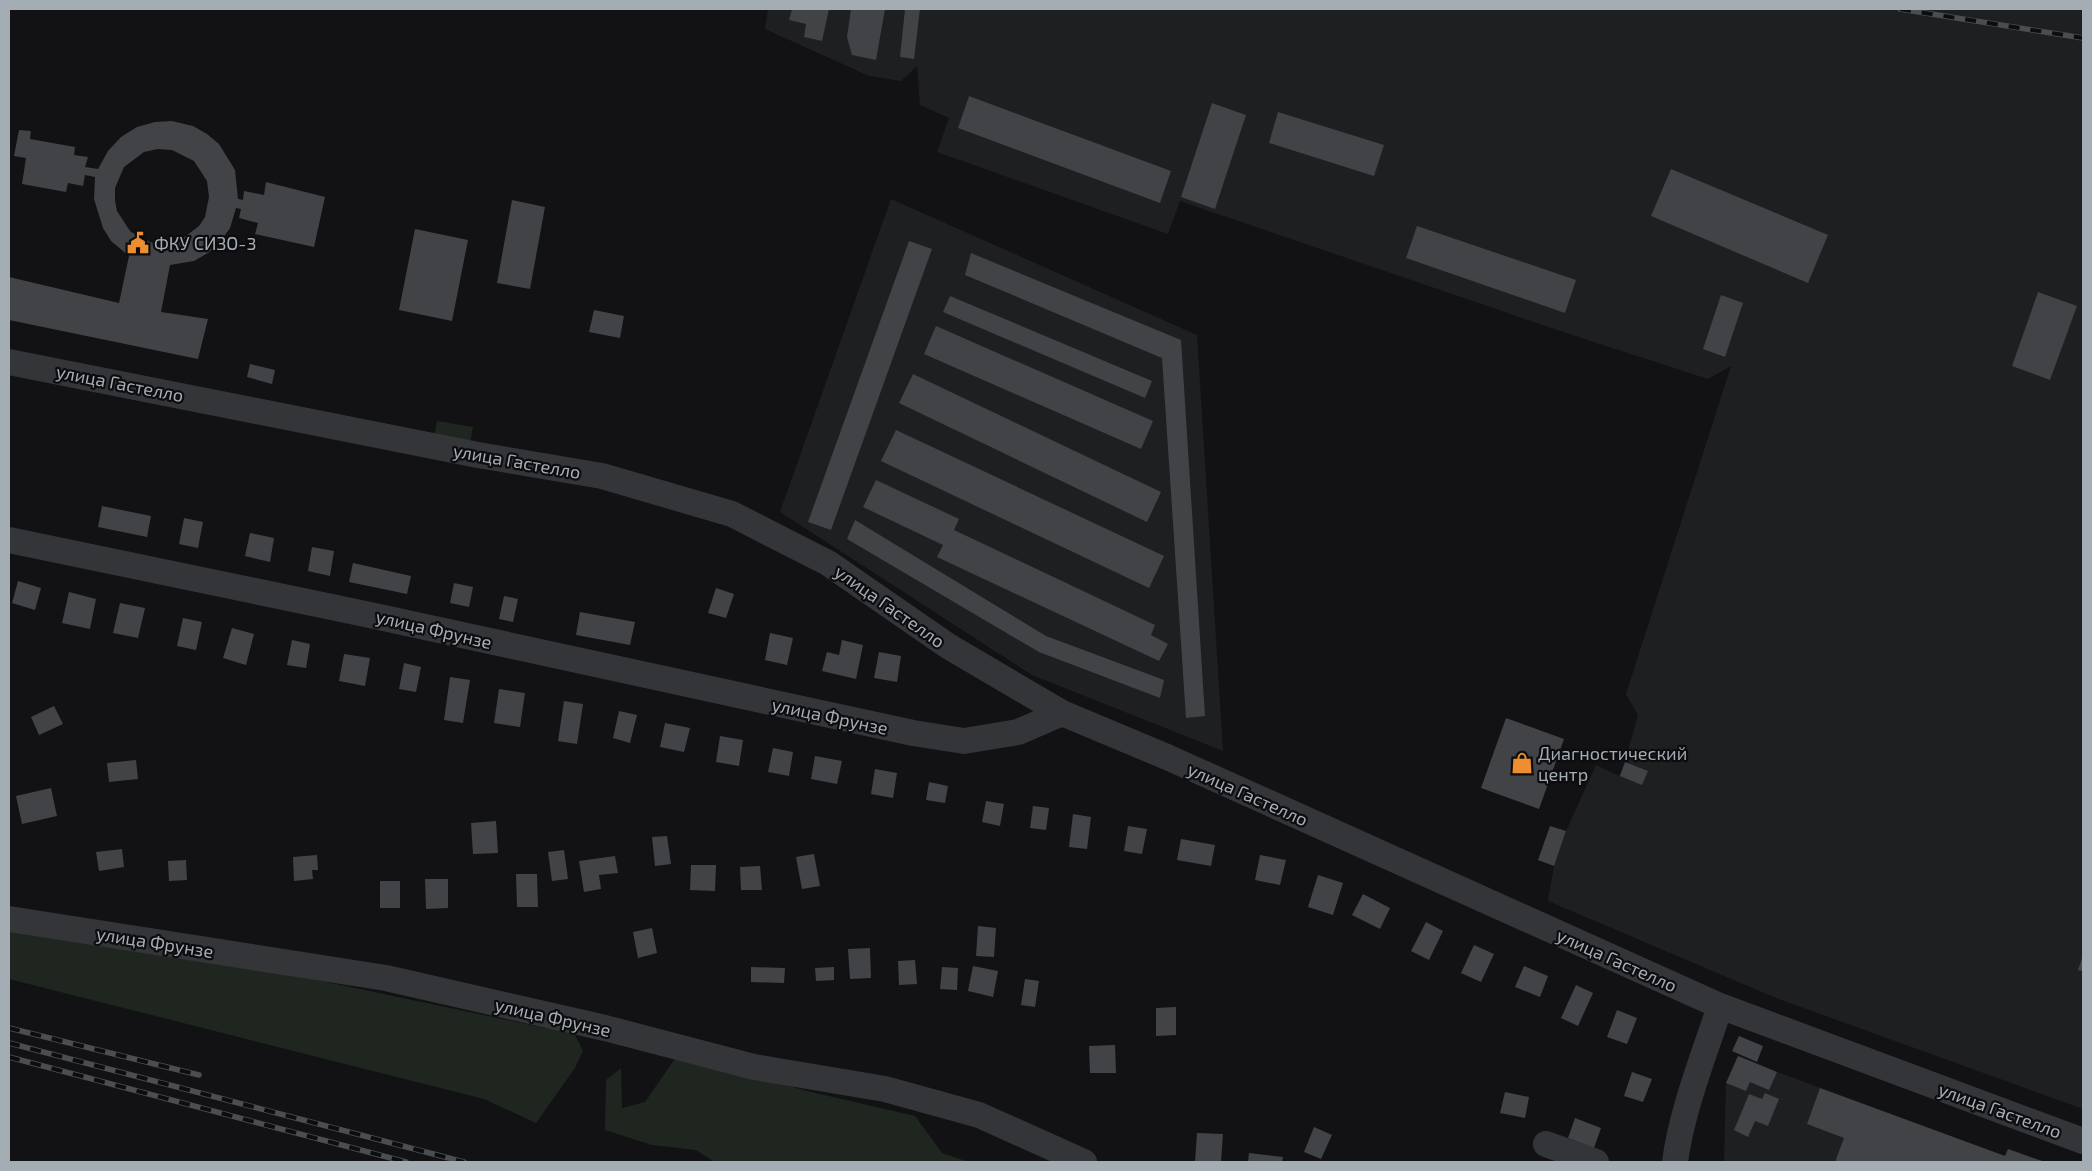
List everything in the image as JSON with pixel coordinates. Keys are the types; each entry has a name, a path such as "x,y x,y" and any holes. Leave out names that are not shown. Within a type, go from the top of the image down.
{"street":[{"name":"улица Гастелло","path":"9,362 469,453 602,476 732,514 828,564 948,646 1062,712 1167,757 1720,1006 2083,1141"},
{"name":"улица Фрунзе","path":"9,540 370,615 913,733 964,741 1018,732 1062,712"},
{"name":"улица Фрунзе","path":"9,919 386,978 605,1028 754,1066 885,1089 979,1115 1084,1162"},
{"path":"1675,1162 1677,1148 1696,1082 1720,1006"},
{"path":"1546,1144 1596,1162"}],"shaded area":[{"path":"768,9 2083,9 2083,1109 1776,998 1548,901 1554,866 1566,831 1596,765 1619,776 1625,762 1638,715 1626,694 1731,366 1708,379 1566,333 1180,201 1168,234 937,152 949,118 920,105 917,66 901,81 869,76 765,29"},
{"path":"891,199 1197,335 1223,751 1032,675 780,512"},
{"path":"437,421 473,427 470,443 434,436"},
{"path":"9,928 317,980 545,1028 572,1029 583,1051 575,1068 536,1123 484,1099 9,979"},
{"path":"679,1053 803,1090 915,1116 942,1153 969,1162 715,1162 696,1150 652,1145 605,1130 606,1080 621,1068 622,1108 645,1102"},
{"path":"1738,1056 2005,1156 2008,1149 2045,1162 1724,1162 1726,1083"}],"building":[{"path":"792,9 829,9 822,41 804,37 806,24 789,20"},
{"path":"851,9 885,9 876,60 852,55 847,37"},
{"path":"905,9 920,9 914,59 900,57"},
{"path":"969,96 1171,171 1160,203 958,128"},
{"path":"1212,103 1246,115 1215,209 1181,197"},
{"path":"1278,112 1384,145 1374,176 1269,143"},
{"path":"172,121 193,126 219,144 235,170 238,199 243,200 244,191 264,195 266,182 325,197 314,247 255,234 258,223 239,218 241,209 236,208 230,228 220,242 208,253 194,261 170,265 161,312 208,319 198,359 9,320 9,277 119,303 129,256 111,241 103,228 94,199 95,177 85,175 83,186 68,183 66,192 22,184 26,158 14,156 19,130 31,131 30,139 75,147 74,155 88,157 85,167 98,169 108,151 121,137 137,127 155,122","holes":["158,149 172,150 194,161 207,181 209,197 205,217 199,226 182,239 168,243 153,243 140,238 130,231 117,211 115,188 124,167 144,152"]},
{"path":"1671,169 1828,235 1808,283 1651,216"},
{"path":"512,200 545,207 530,289 497,283"},
{"path":"1417,226 1576,280 1565,313 1406,258"},
{"path":"415,229 468,240 452,321 399,310"},
{"path":"909,241 932,249 831,530 808,522"},
{"path":"971,253 1181,340 1205,716 1186,718 1162,358 965,275"},
{"path":"2038,292 2077,306 2050,380 2012,366"},
{"path":"1721,295 1743,303 1725,357 1703,349"},
{"path":"950,296 1152,381 1145,398 943,312"},
{"path":"594,310 624,316 620,338 589,332"},
{"path":"936,326 1153,421 1141,449 924,354"},
{"path":"250,364 275,370 272,384 247,377"},
{"path":"913,374 1161,492 1147,522 899,403"},
{"path":"896,430 1164,556 1149,588 881,461"},
{"path":"876,480 959,519 954,530 1155,625 1151,635 1168,644 1159,661 937,557 943,545 863,507"},
{"path":"102,506 151,516 147,537 98,527"},
{"path":"184,518 203,522 198,548 179,544"},
{"path":"855,520 1046,636 1164,680 1160,698 1039,652 847,539"},
{"path":"250,533 274,538 270,562 245,556"},
{"path":"312,547 334,551 330,576 308,571"},
{"path":"353,563 411,576 407,594 349,582"},
{"path":"18,581 41,588 35,610 12,603"},
{"path":"454,583 473,587 469,607 450,603"},
{"path":"716,588 734,594 726,618 708,613"},
{"path":"69,592 96,599 90,629 62,623"},
{"path":"504,596 518,599 513,622 499,619"},
{"path":"120,603 145,608 138,638 113,633"},
{"path":"580,612 635,622 630,645 576,635"},
{"path":"183,618 202,622 196,650 177,646"},
{"path":"232,628 254,634 246,665 223,658"},
{"path":"770,633 793,638 787,665 765,660"},
{"path":"292,640 310,644 306,668 287,665"},
{"path":"842,640 863,645 856,679 822,671 827,652 839,655"},
{"path":"879,652 901,656 897,682 874,678"},
{"path":"344,654 370,658 365,686 339,681"},
{"path":"404,663 421,667 416,692 399,689"},
{"path":"450,677 470,680 463,723 444,720"},
{"path":"499,689 525,693 520,727 494,723"},
{"path":"564,701 583,704 577,744 558,741"},
{"path":"54,706 63,724 39,735 31,717"},
{"path":"619,711 637,715 630,743 613,738"},
{"name":"Диагностический центр","path":"1506,718 1564,739 1539,809 1481,788"},
{"path":"665,723 690,728 684,752 660,747"},
{"path":"720,736 743,740 739,766 716,762"},
{"path":"773,748 793,752 789,776 768,772"},
{"path":"815,756 842,761 837,784 811,779"},
{"path":"136,760 138,779 109,782 107,763"},
{"path":"1625,762 1648,771 1642,785 1620,776"},
{"path":"875,769 897,773 893,798 871,794"},
{"path":"929,782 948,786 945,803 926,800"},
{"path":"51,788 57,816 22,824 16,796"},
{"path":"986,801 1004,804 1000,826 982,822"},
{"path":"1033,806 1049,808 1046,830 1030,828"},
{"path":"1073,814 1091,817 1087,849 1069,847"},
{"path":"496,821 498,853 473,854 471,823"},
{"path":"1128,826 1147,829 1142,854 1124,851"},
{"path":"1550,826 1566,831 1554,866 1538,860"},
{"path":"667,836 671,864 655,866 652,837"},
{"path":"1181,839 1215,845 1211,866 1177,860"},
{"path":"122,849 124,867 99,871 96,852"},
{"path":"564,850 568,879 552,881 548,852"},
{"path":"814,854 820,886 802,889 796,857"},
{"path":"317,855 318,870 312,870 313,879 294,881 293,857"},
{"path":"1260,855 1286,860 1280,885 1255,880"},
{"path":"615,856 618,873 599,875 601,889 584,892 579,861"},
{"path":"186,860 187,880 169,881 168,861"},
{"path":"691,865 716,865 715,891 690,890"},
{"path":"760,866 762,890 741,890 740,867"},
{"path":"516,874 537,874 538,907 517,907"},
{"path":"1318,875 1343,883 1333,915 1308,907"},
{"path":"425,879 448,879 448,908 426,909"},
{"path":"380,881 400,881 400,908 380,908"},
{"path":"1363,894 1390,908 1380,929 1352,915"},
{"path":"1426,922 1443,931 1429,960 1411,951"},
{"path":"978,926 996,928 994,957 976,956"},
{"path":"652,928 657,953 638,958 633,932"},
{"path":"1474,945 1494,954 1481,982 1461,973"},
{"path":"870,948 871,978 850,979 848,949"},
{"path":"2083,955 2083,971 2078,970"},
{"path":"915,960 917,984 899,985 898,961"},
{"path":"973,966 998,971 993,997 968,991"},
{"path":"1524,966 1548,976 1540,997 1515,987"},
{"path":"751,967 785,968 784,983 751,982"},
{"path":"834,967 834,980 816,981 815,968"},
{"path":"942,967 958,968 957,990 940,989"},
{"path":"1025,979 1039,981 1035,1007 1021,1005"},
{"path":"1576,985 1593,993 1578,1026 1561,1018"},
{"path":"1176,1007 1176,1035 1156,1036 1156,1008"},
{"path":"1617,1010 1637,1018 1627,1044 1607,1037"},
{"path":"1739,1036 1763,1046 1757,1062 1732,1051"},
{"path":"1115,1045 1116,1073 1090,1073 1089,1046"},
{"path":"1738,1056 1777,1072 1769,1090 1750,1082 1746,1091 1726,1083"},
{"path":"1632,1072 1652,1079 1643,1102 1624,1096"},
{"path":"1820,1088 2005,1156 2008,1149 2045,1162 1835,1162 1844,1138 1807,1124"},
{"path":"1505,1092 1529,1097 1525,1118 1500,1113"},
{"path":"1765,1093 1779,1099 1768,1126 1755,1121 1748,1137 1734,1130 1749,1094 1762,1099"},
{"path":"1575,1118 1601,1128 1594,1148 1568,1138"},
{"path":"1314,1127 1332,1135 1321,1159 1304,1152"},
{"path":"1197,1133 1223,1134 1221,1162 1195,1162"},
{"path":"1249,1153 1283,1157 1282,1162 1248,1162"}],"railway":[{"path":"1900,9 2083,38"},
{"path":"9,1028 199,1075"},
{"path":"9,1043 464,1162"},
{"path":"9,1057 406,1162"}],"place":[{"name":"ФКУ СИЗО-3","path":"138,243"},
{"name":"Диагностический центр","path":"1522,763"}]}
